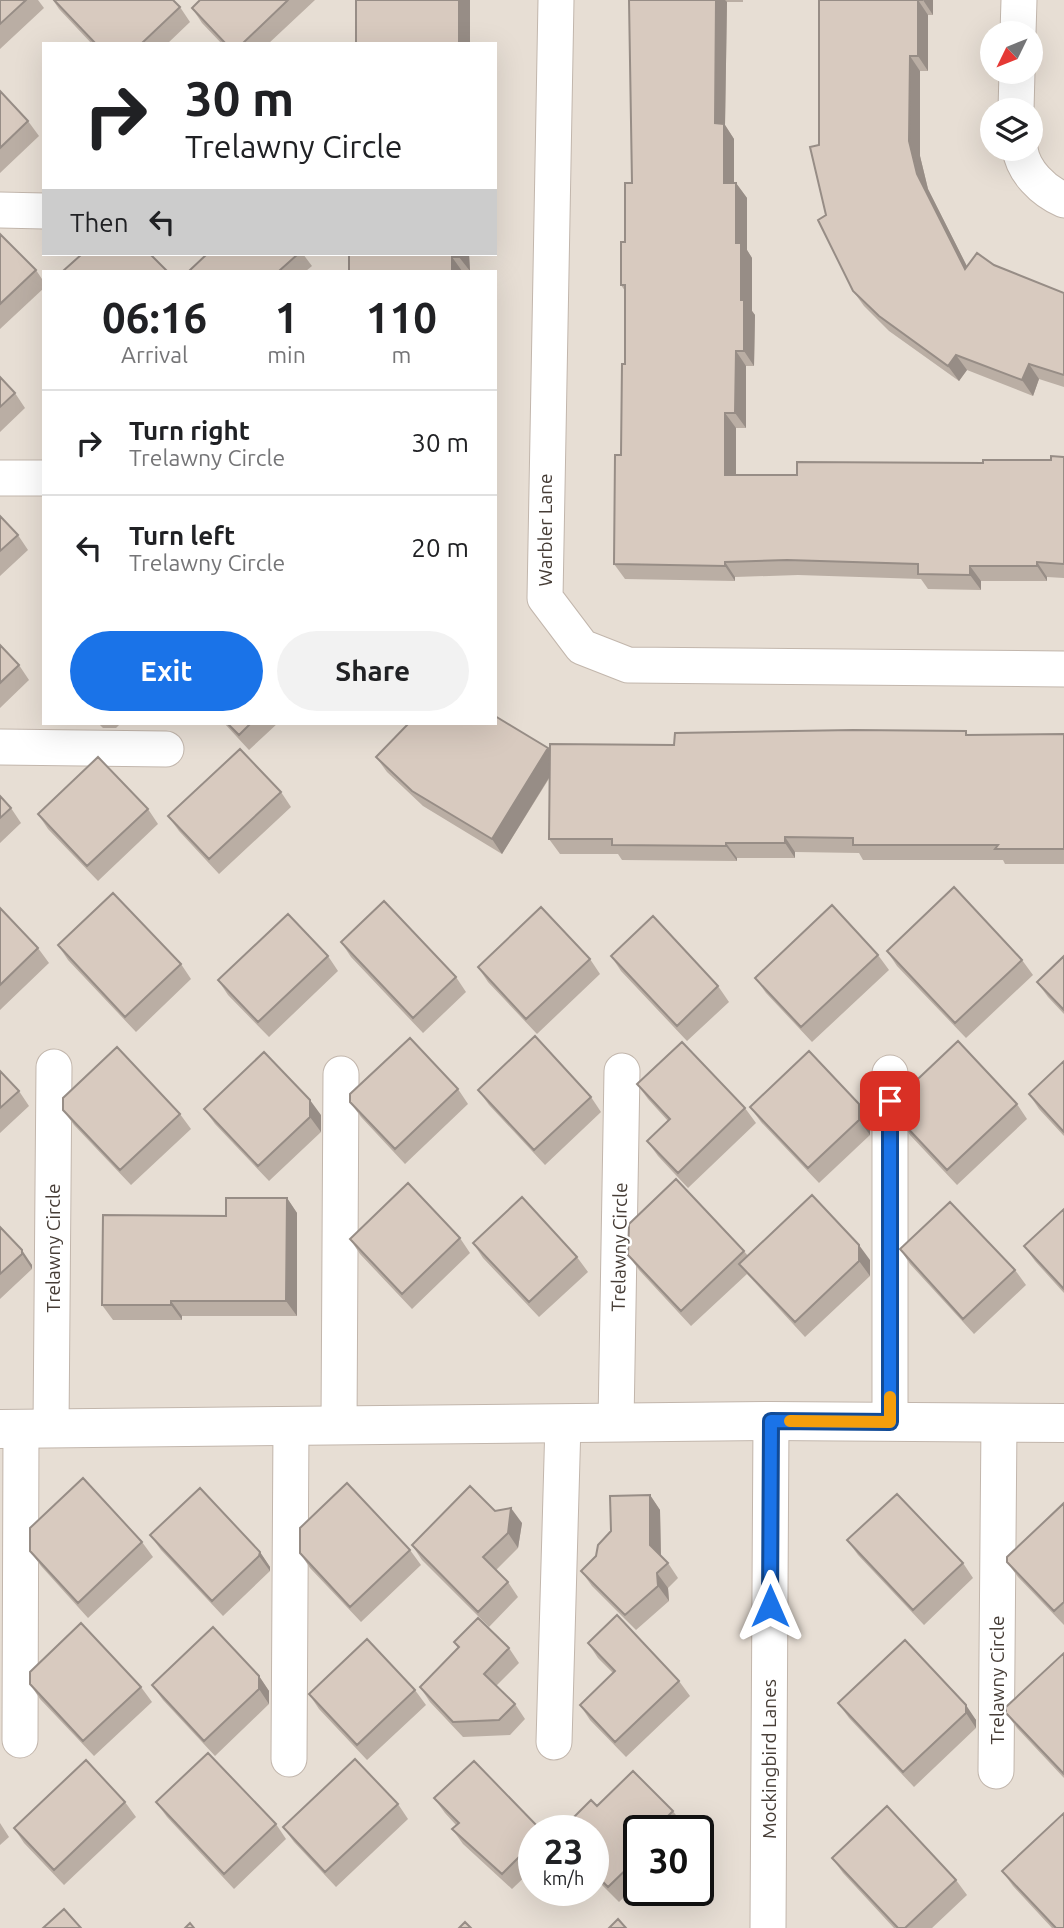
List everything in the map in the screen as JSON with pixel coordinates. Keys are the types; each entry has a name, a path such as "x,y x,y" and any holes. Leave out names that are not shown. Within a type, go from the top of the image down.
{"street":[{"name":"Warbler Lane","path":"556,0 545,598 582,647 628,665 1064,669"},
{"path":"1018,21 1019,0"},
{"path":"1023,161 1037,183 1064,200"},
{"path":"0,210 42,211"},
{"path":"0,478 42,478"},
{"path":"0,747 166,749"},
{"name":"Trelawny Circle","path":"20,1741 24,1429 54,1067"},
{"name":"Trelawny Circle","path":"617,1423 622,1072"},
{"path":"890,1073 890,1422"},
{"path":"339,1426 341,1074"},
{"path":"24,1429 771,1421 1064,1423"},
{"name":"Mockingbird Lanes","path":"768,1928 771,1421"},
{"name":"Trelawny Circle","path":"996,1771 999,1422"},
{"path":"554,1742 563,1423"},
{"path":"289,1759 292,1426"}],"shaded area":[{"path":"0,0 1064,0 1064,1928 0,1928"}],"building":[{"path":"0,0 26,0 0,24"},
{"path":"54,0 173,0 180,7 143,42 94,42"},
{"path":"200,0 288,0 244,42 224,42 192,8"},
{"path":"356,0 459,0 459,42 356,42"},
{"path":"629,0 716,0 715,123 724,124 724,183 736,183 736,243 741,243 741,300 744,300 744,351 736,351 735,413 725,413 725,475 797,475 797,462 983,463 983,460 1051,460 1051,456 1064,457 1064,564 1037,562 1037,566 970,566 970,575 918,574 918,564 787,560 725,562 725,566 614,564 615,455 621,455 622,364 625,364 625,285 621,285 621,242 625,242 625,183 632,183"},
{"path":"819,0 918,0 918,56 910,56 909,141 917,174 965,269 977,253 994,265 1064,293 1064,375 1029,364 1022,380 956,355 948,366 879,316 853,291 818,220 826,215 810,147 819,145"},
{"path":"0,91 28,121 0,148"},
{"path":"0,234 36,270 0,304"},
{"path":"80,256 152,256 166,270 64,270"},
{"path":"205,256 296,256 280,270 190,270"},
{"path":"349,256 459,256 452,257 452,270 349,270"},
{"path":"0,377 15,393 0,407"},
{"path":"0,516 18,535 0,551"},
{"path":"0,645 19,665 0,683"},
{"path":"497,717 548,748 492,839 412,791 376,757 407,725 497,725"},
{"path":"229,725 249,725 239,735"},
{"path":"966,731 966,735 1064,734 1064,849 995,849 998,845 853,845 853,838 785,837 785,843 726,843 726,846 612,845 612,839 549,839 550,744 674,745 675,733"},
{"path":"240,749 281,792 209,859 168,816"},
{"path":"98,757 148,809 87,866 38,814"},
{"path":"0,796 11,808 0,818"},
{"path":"954,887 1022,960 955,1023 887,951"},
{"path":"113,893 181,964 125,1017 58,945"},
{"path":"384,901 456,977 413,1018 341,942"},
{"path":"832,905 878,955 801,1027 755,978"},
{"path":"541,907 590,959 526,1019 478,967"},
{"path":"0,908 38,948 0,985"},
{"path":"288,914 328,956 258,1022 218,980"},
{"path":"653,916 718,986 677,1026 611,956"},
{"path":"1064,956 1064,1010 1037,982"},
{"path":"535,1036 591,1097 534,1150 478,1090"},
{"path":"410,1038 458,1089 395,1149 350,1102 350,1094"},
{"path":"958,1041 1017,1104 947,1170 900,1120 900,1096"},
{"path":"682,1042 745,1108 678,1173 647,1141 670,1119 637,1084"},
{"path":"117,1047 180,1114 120,1170 63,1110 63,1098"},
{"path":"809,1051 859,1104 859,1120 808,1168 750,1107"},
{"path":"264,1052 310,1100 310,1117 258,1166 204,1109"},
{"path":"1064,1061 1064,1132 1029,1094"},
{"path":"0,1071 19,1091 0,1108"},
{"path":"676,1179 744,1251 681,1311 628,1255 629,1224"},
{"path":"408,1183 460,1238 402,1294 350,1239"},
{"path":"812,1195 859,1245 859,1261 795,1322 739,1264"},
{"path":"522,1197 577,1257 529,1302 473,1243"},
{"path":"226,1198 287,1198 286,1301 171,1301 171,1305 102,1305 103,1215 226,1216"},
{"path":"950,1202 1015,1270 963,1319 900,1249"},
{"path":"1064,1209 1064,1289 1024,1246"},
{"path":"0,1227 22,1250 22,1254 0,1274"},
{"path":"83,1478 142,1542 78,1603 30,1551 30,1528"},
{"path":"347,1483 410,1550 350,1607 300,1553 300,1528"},
{"path":"470,1486 495,1511 511,1508 508,1533 483,1557 508,1582 478,1612 412,1545"},
{"path":"200,1488 260,1552 212,1601 150,1535"},
{"path":"897,1494 963,1563 913,1610 847,1540"},
{"path":"650,1495 650,1545 668,1563 657,1573 658,1586 625,1615 581,1571 596,1556 598,1545 611,1531 610,1496"},
{"path":"1064,1503 1064,1602 1054,1611 1007,1562 1007,1557"},
{"path":"617,1615 679,1681 615,1742 580,1705 615,1671 588,1643"},
{"path":"478,1618 509,1648 484,1674 515,1704 499,1720 453,1722 420,1687 459,1647 454,1642"},
{"path":"81,1623 141,1687 83,1741 30,1684 30,1672"},
{"path":"213,1627 259,1676 259,1689 204,1741 152,1685"},
{"path":"367,1639 415,1690 357,1745 309,1694"},
{"path":"905,1640 966,1705 966,1713 903,1772 838,1703"},
{"path":"1064,1653 1064,1774 1006,1713 1006,1707"},
{"path":"208,1753 276,1824 224,1874 156,1802"},
{"path":"355,1759 398,1804 325,1872 283,1827"},
{"path":"86,1760 125,1802 54,1870 14,1828"},
{"path":"474,1761 526,1815 518,1815 518,1858 502,1874 452,1829 459,1823 434,1798"},
{"path":"633,1771 673,1811 669,1815 623,1815 623,1872 609,1886 609,1815 576,1815 591,1800 597,1806"},
{"path":"887,1806 956,1880 905,1928 898,1928 832,1858"},
{"path":"1064,1813 1064,1928 1056,1928 1002,1871"},
{"path":"64,1909 81,1928 43,1928"},
{"path":"618,1919 626,1928 609,1928"},
{"path":"465,1922 471,1928 459,1928"}],"slow traffic":[{"path":"790,1421 890,1422 890,1397"}],"route":[{"path":"770,1606 771,1421 890,1422 890,1101"}]}
